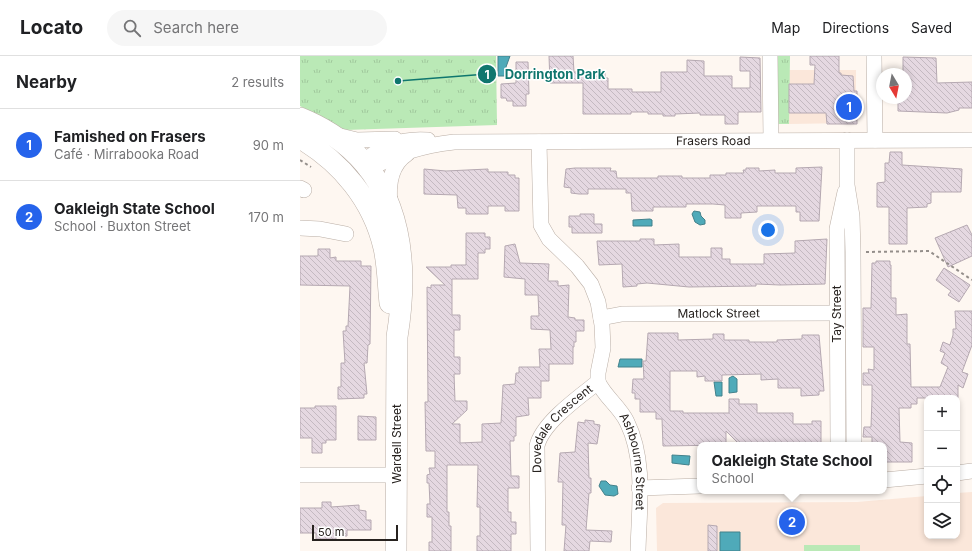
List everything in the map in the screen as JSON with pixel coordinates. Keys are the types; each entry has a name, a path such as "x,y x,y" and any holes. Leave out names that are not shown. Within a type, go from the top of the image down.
{"highway":[{"name":"Wardell Street","path":"300,118 326,131 345,144 366,166 390,207 398,232 402,263 401,312 396,337 396,551"},
{"name":"Wardell Street","path":"300,138 332,160 349,178 365,201 380,234 387,267 390,312 396,337"},
{"path":"349,178 366,166"}],"street":[{"path":"770,56 771,140"},
{"path":"874,56 875,140"},
{"path":"326,131 354,140 410,139"},
{"name":"Frasers Road","path":"366,166 387,146 410,139 454,142 972,140"},
{"name":"Tay Street","path":"847,140 847,185 853,223 854,442"},
{"name":"Frasers Road","path":"366,166 426,146 454,142"},
{"name":"Dovedale Crescent","path":"538,551 539,437 546,427 598,382 598,373 603,348 601,318 598,302 591,284 577,266 549,239 542,224 539,142"},
{"name":"Frasers Road","path":"390,207 390,182 396,164 408,153 426,146"},
{"name":"Tay Street","path":"838,442 838,226 847,185"},
{"path":"300,228 320,229 346,234"},
{"name":"Matlock Street","path":"601,318 622,314 838,313"},
{"name":"Ashbourne Street","path":"598,382 626,420 634,438 638,455 638,551"},
{"path":"960,473 972,471"},
{"path":"300,475 397,475"},
{"path":"887,480 924,476"},
{"path":"639,488 697,486"}],"path":[{"path":"860,252 929,251 972,280"}],"shaded area":[{"path":"789,70 856,70 856,120 852,123 789,124"},
{"path":"972,492 972,551 657,551 656,508 663,503 857,502 924,496 924,539 960,539 960,493"}],"green space":[{"path":"300,56 496,56 497,125 345,130 300,106"},
{"path":"764,56 790,56 789,124 763,124"},
{"path":"804,545 860,545 860,551 804,551"}],"water":[{"path":"498,56 510,56 506,67 506,76 498,76"},
{"path":"694,211 700,212 701,216 705,220 705,224 700,225 695,222 692,214"},
{"path":"633,220 652,220 652,226 633,226"},
{"path":"620,359 642,359 642,367 618,367"},
{"path":"733,376 737,379 737,392 729,393 729,378"},
{"path":"714,382 722,382 722,396 716,396"},
{"path":"672,455 690,456 689,465 672,463"},
{"path":"601,481 606,481 610,485 617,486 618,494 614,496 605,495 599,486"},
{"path":"720,532 740,532 740,551 720,551"}],"building":[{"path":"549,56 573,56 574,72 605,72 605,78 608,78 608,89 632,89 632,92 661,92 661,72 687,72 687,60 704,61 704,76 732,76 732,88 750,88 750,71 740,71 740,57 760,58 761,112 738,112 738,124 725,124 725,115 700,115 700,113 675,114 675,116 648,114 648,112 631,112 631,114 583,114 583,83 550,83"},
{"path":"810,56 839,56 839,73 841,73 841,75 853,76 854,91 857,91 857,124 827,124 826,113 789,113 789,84 814,84 815,65 810,65"},
{"path":"903,57 936,58 937,83 972,82 972,108 959,108 959,110 947,113 898,111 898,104 912,104 912,68 903,68"},
{"path":"516,62 528,62 529,94 526,94 526,106 513,106 513,101 507,101 506,98 501,98 501,84 516,83"},
{"path":"890,152 902,152 902,165 962,169 961,192 931,192 931,203 927,204 927,207 907,208 907,244 889,244 889,207 877,207 877,183 885,182 885,163 889,163"},
{"path":"822,167 819,221 800,221 800,212 796,212 796,206 757,206 757,212 741,213 741,218 725,218 725,205 713,204 686,204 686,207 653,207 653,211 632,211 631,193 626,193 626,189 588,189 588,194 579,194 571,193 571,188 564,187 566,169 575,168 611,168 610,171 616,171 617,178 658,178 658,176 682,176 682,178 710,178 710,175 744,173 743,170 746,170 746,168 759,168 759,171 775,170 775,173 796,173 796,168"},
{"path":"424,169 446,171 488,169 488,172 508,172 508,175 515,175 515,178 519,178 519,211 505,211 505,206 488,206 488,214 466,214 466,208 458,208 457,195 424,194"},
{"path":"580,214 594,214 594,224 602,224 602,233 572,233 572,227 569,227 569,216 580,216"},
{"path":"967,225 972,235 972,256 948,267 935,238"},
{"path":"466,233 485,233 485,237 490,237 490,249 485,249 485,253 478,253 478,279 452,279 452,315 460,315 460,330 454,330 454,357 460,357 460,374 454,374 455,401 467,401 467,410 452,424 460,424 460,443 482,442 482,424 501,423 503,385 515,384 516,373 519,373 519,367 540,367 539,349 551,349 550,330 531,329 531,316 539,316 538,295 525,295 525,279 504,277 505,246 515,244 520,263 549,264 548,281 558,281 558,286 569,285 568,317 575,318 575,320 584,320 584,331 576,331 576,342 574,342 573,347 573,364 549,364 549,381 541,381 541,398 528,398 529,415 516,417 516,436 514,436 514,441 510,441 511,476 519,476 519,488 508,488 508,512 511,512 511,522 516,522 516,534 511,534 511,551 477,551 477,536 480,536 480,507 477,507 478,465 447,465 447,512 449,512 449,526 451,526 451,551 429,551 429,542 432,542 432,517 427,517 427,504 430,504 427,475 430,474 429,468 435,468 435,451 426,451 425,402 428,402 427,287 431,288 431,285 445,285 426,267 451,267 451,265 466,265"},
{"path":"640,239 654,239 654,245 679,244 679,257 711,257 711,248 722,248 722,259 730,259 730,264 764,264 764,254 795,253 795,241 827,239 825,284 756,284 756,286 689,287 647,283 637,284 637,286 623,287 622,264 599,265 597,241 640,241"},
{"path":"318,249 330,249 330,258 336,257 336,261 361,261 361,266 371,266 370,344 368,345 367,363 364,363 367,394 364,394 364,398 338,399 338,387 341,387 341,363 345,363 343,331 346,331 346,326 348,326 350,286 300,285 300,256 318,256"},
{"path":"876,261 890,261 891,298 896,298 896,315 907,314 907,344 910,344 911,387 940,387 948,367 941,363 945,353 940,351 943,342 950,345 953,329 956,329 955,311 972,311 972,345 962,372 968,374 963,388 958,385 958,395 924,395 924,398 917,398 917,404 911,404 911,408 899,408 900,442 912,443 912,462 887,462 887,442 872,442 872,437 863,437 864,427 871,427 872,385 863,385 863,373 869,373 868,369 874,370 874,347 863,347 863,308 871,308 872,263 876,263"},
{"path":"944,268 970,285 959,302 948,295 951,291 936,280"},
{"path":"648,333 678,333 678,340 713,339 713,334 724,334 724,340 749,340 749,342 777,342 777,340 802,339 802,335 819,335 824,391 819,391 819,395 801,396 801,388 778,388 778,379 761,380 761,374 722,375 722,381 705,381 705,376 697,377 697,371 670,371 670,411 683,411 683,413 729,413 729,399 739,399 739,404 757,404 757,413 793,413 793,424 812,424 812,421 821,421 821,442 737,442 726,431 726,442 697,442 697,445 663,446 662,419 656,419 656,412 640,412 640,399 635,399 635,393 632,393 633,379 644,379 643,361 646,361"},
{"path":"315,406 336,406 336,440 326,440 326,443 322,443 322,453 312,453 312,438 300,438 300,408 315,408"},
{"path":"358,416 376,417 376,440 358,440"},
{"path":"585,420 594,421 594,424 600,425 597,444 588,443 591,493 589,493 586,530 612,531 611,542 590,541 589,551 564,551 566,525 562,525 563,482 558,482 560,453 575,452 578,422 585,423"},
{"path":"322,502 331,502 331,507 359,505 359,510 366,511 366,520 371,520 371,530 347,530 347,536 336,536 336,539 316,539 316,533 300,533 300,508 322,508"},
{"path":"708,525 717,526 717,551 708,551"}],"place":[{"name":"Dorrington Park","path":"398,81"},
{"name":"Famished on Frasers","path":"849,107"},
{"name":"Oakleigh State School","path":"792,522"}]}
